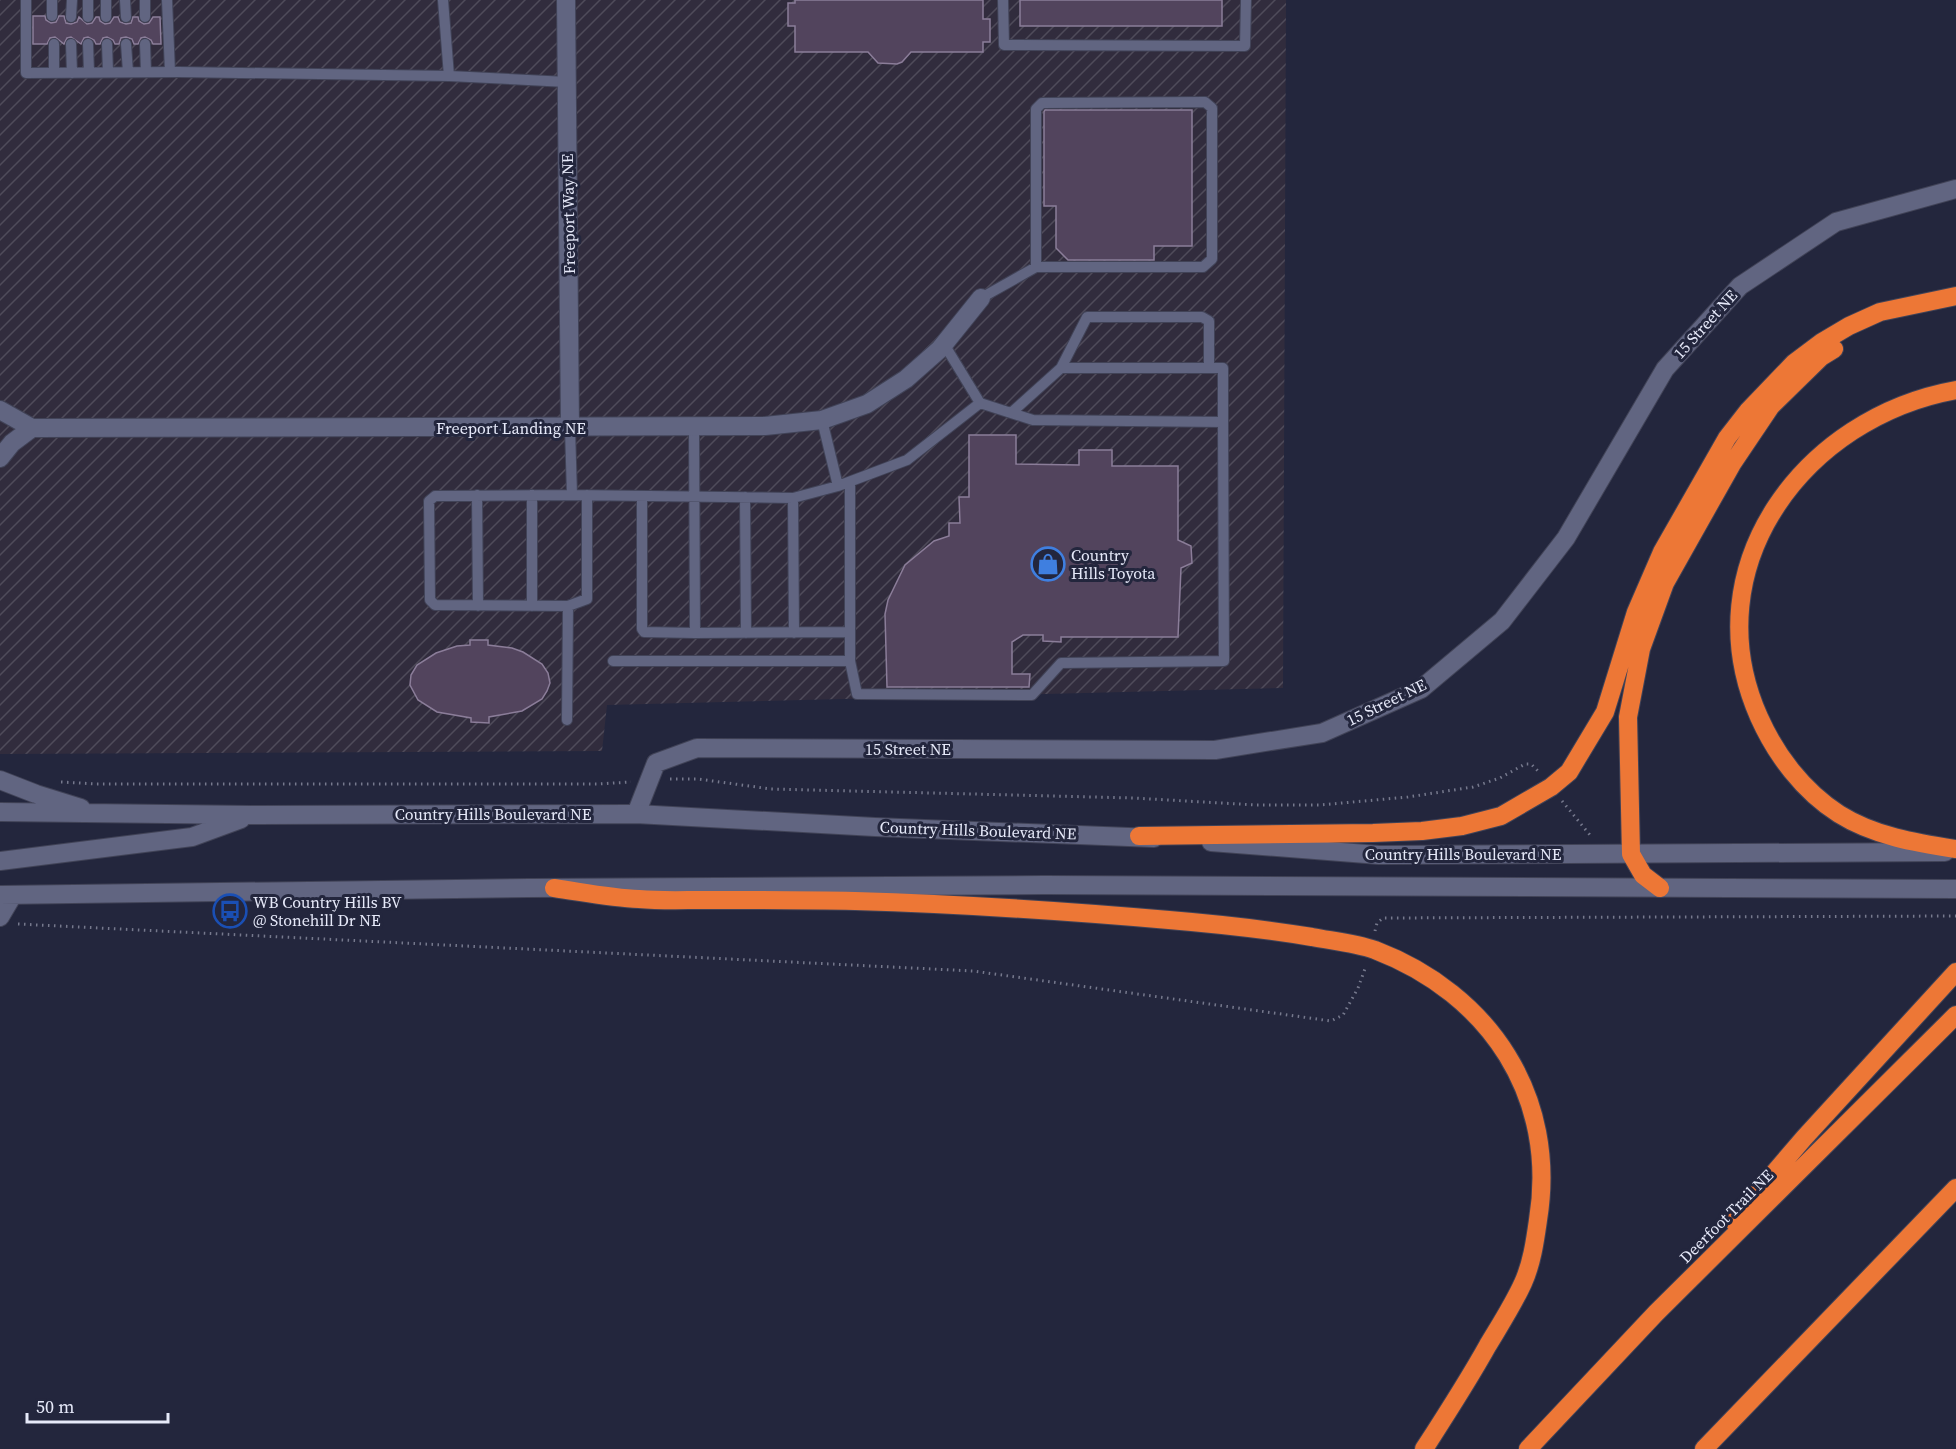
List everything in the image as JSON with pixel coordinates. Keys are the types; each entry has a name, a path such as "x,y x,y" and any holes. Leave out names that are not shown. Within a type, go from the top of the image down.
{"highway":[{"path":"1139,836 1373,833 1452,827 1501,816 1551,787 1569,772 1588,744 1605,712 1635,612 1662,552 1727,438 1748,411 1794,363 1849,326 1880,312 1951,296"},
{"path":"1660,888 1643,875 1631,854 1628,717 1641,650 1665,583 1732,464 1771,406 1821,357 1880,322 1951,296"},
{"path":"1956,390 1930,394 1896,406 1867,420 1834,443 1805,469 1778,502 1757,538 1742,587 1738,637 1743,672 1768,738 1784,762 1808,788 1839,814 1874,831 1912,842 1956,850"},
{"path":"554,888 639,899 856,901 1042,910 1267,930 1372,949 1422,973 1449,991 1484,1022 1508,1056 1526,1091 1536,1124 1542,1165 1542,1199 1533,1250 1524,1281 1454,1403 1424,1449"},
{"path":"1656,1313 1804,1138 1956,972"},
{"name":"Deerfoot Trail NE","path":"1527,1449 1656,1313 1956,1015"},
{"path":"1704,1449 1956,1188"}],"main road":[{"name":"Freeport Way NE","path":"567,0 570,428"},
{"name":"15 Street NE","path":"636,814 656,763 697,748 1215,750 1322,733 1411,693 1421,688 1502,621 1566,538 1665,369 1740,285 1836,222 1956,189"},
{"name":"Freeport Landing NE","path":"0,410 32,428 694,427 765,426 822,420 867,404 906,379 944,344 981,298"},
{"path":"0,458 12,443 32,428"},
{"path":"0,780 36,794 100,813"},
{"name":"Country Hills Boulevard NE","path":"0,812 252,815 636,814 874,827 1139,836 1379,855 1956,850"},
{"path":"0,861 192,837 252,815"},
{"name":"Country Hills Boulevard NE","path":"7,895 1044,885 1956,888"},
{"path":"7,895 8,920"}],"lane":[{"path":"26,0 26,73 170,72 449,76 567,82"},
{"path":"52,0 52,16"},
{"path":"71,16 72,0"},
{"path":"88,0 88,16"},
{"path":"106,0 106,16"},
{"path":"125,0 126,16"},
{"path":"145,0 145,16"},
{"path":"168,0 170,72"},
{"path":"443,0 449,76"},
{"path":"1003,0 1004,45 1245,46 1246,0"},
{"path":"54,44 54,73"},
{"path":"71,44 72,73"},
{"path":"88,44 89,72"},
{"path":"107,44 108,72"},
{"path":"126,44 128,72"},
{"path":"145,44 146,72"},
{"path":"981,298 1036,267 1203,267 1212,259 1212,108 1205,102 1042,103 1036,109 1036,267"},
{"path":"1011,413 1061,368 1087,317 1202,317 1209,321 1209,368"},
{"path":"944,344 980,403 1032,420 1222,422"},
{"path":"850,482 850,661 857,694 1032,695 1061,663 1224,661 1223,368 1061,368"},
{"path":"587,495 587,598 568,606 435,605 430,600 429,501 435,496 587,495 793,498 850,482 907,460 980,403"},
{"path":"822,420 838,486"},
{"path":"694,427 694,633"},
{"path":"570,428 572,495"},
{"path":"477,495 478,606"},
{"path":"532,495 532,606"},
{"path":"642,496 642,629 644,632 850,632"},
{"path":"745,497 746,633"},
{"path":"793,498 794,633"},
{"path":"567,720 568,606"},
{"path":"613,661 850,661"}],"path":[{"path":"56,781 96,784 598,784 698,779 771,789 1133,798 1266,805 1342,803 1408,797 1473,787 1500,778 1526,764 1531,764 1539,772"},
{"path":"1557,794 1590,836 1597,836"},
{"path":"8,920 973,971 1330,1021 1343,1015 1358,988 1372,949 1377,923 1383,918 1956,916"}],"shaded area":[{"path":"0,0 1286,0 1283,688 607,705 602,751 0,754"}],"building":[{"path":"795,0 983,0 983,19 990,19 990,42 983,42 983,52 911,52 897,64 878,63 868,52 795,52 795,26 788,26 788,3 795,3"},
{"path":"1020,0 1222,0 1222,26 1020,26"},
{"path":"33,16 45,16 46,20 51,23 56,22 59,16 64,16 66,23 71,24 77,22 79,17 87,24 99,17 100,21 105,24 110,23 114,17 118,17 120,22 126,24 131,23 133,17 138,17 139,21 144,24 149,23 153,17 160,17 161,44 153,44 145,37 141,38 138,44 134,44 132,39 126,37 121,38 119,44 115,44 107,37 103,38 100,44 96,44 88,37 84,38 81,44 71,37 67,38 64,44 55,37 50,38 47,44 33,44"},
{"path":"1045,110 1192,110 1192,246 1154,246 1154,260 1068,260 1056,248 1056,206 1044,206"},
{"name":"Country Hills Toyota","path":"969,435 1016,435 1016,464 1079,465 1079,450 1112,450 1112,466 1178,466 1178,540 1191,546 1192,563 1181,568 1178,637 1061,637 1061,642 1043,641 1043,635 1023,635 1012,642 1012,674 1030,674 1029,687 887,687 885,614 888,600 905,565 934,541 949,536 949,523 960,523 959,497 969,497"},
{"path":"470,640 488,640 488,645 512,648 542,664 548,673 550,683 542,699 522,711 489,717 489,723 471,722 471,718 437,712 418,700 410,685 411,675 417,665 436,653 457,646 470,645"}],"place":[{"name":"Country Hills Toyota","path":"1048,564"},
{"name":"WB Country Hills BV @ Stonehill Dr NE","path":"230,911"}]}
